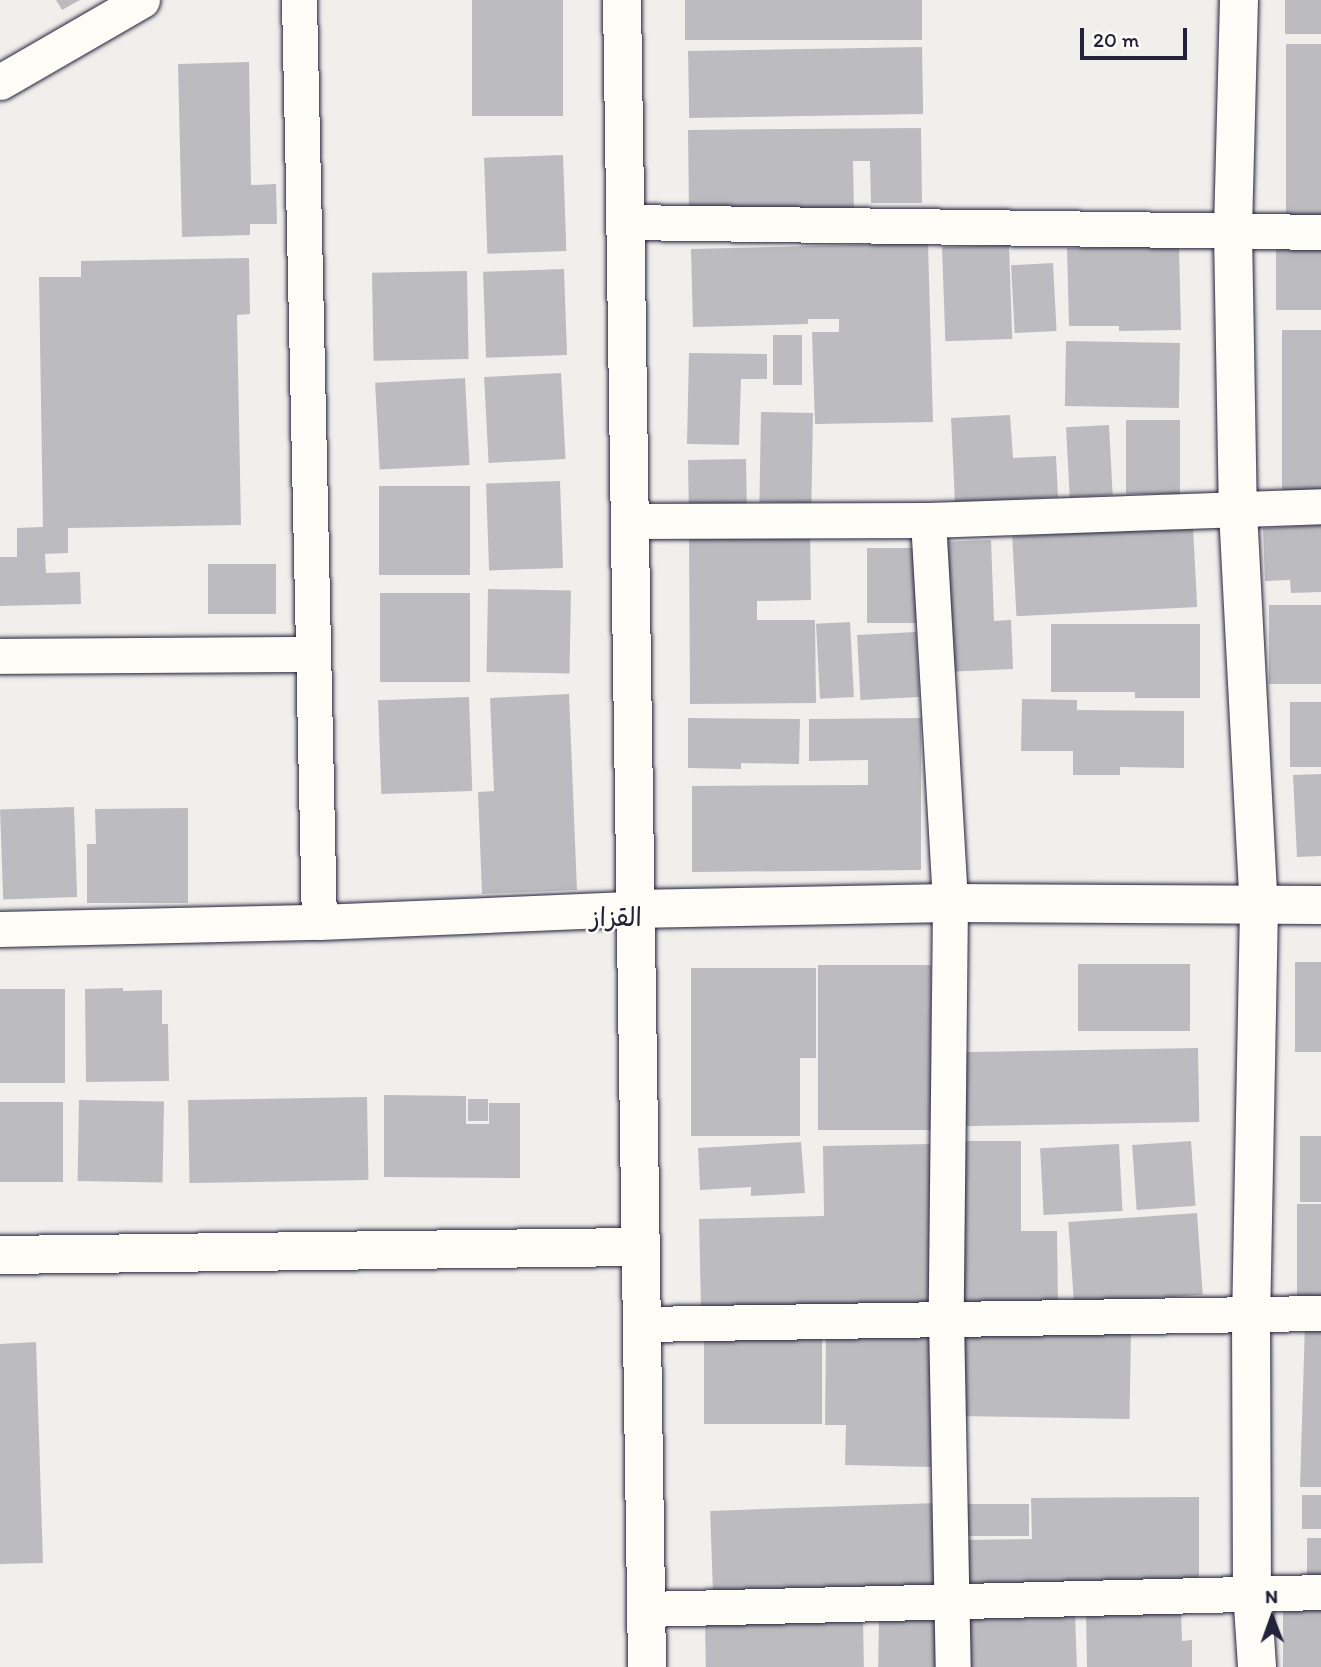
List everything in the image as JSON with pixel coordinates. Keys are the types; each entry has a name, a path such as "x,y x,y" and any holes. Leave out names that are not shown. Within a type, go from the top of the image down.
{"street":[{"path":"0,82 142,0"},
{"path":"299,0 319,922"},
{"path":"622,0 647,1667"},
{"path":"1238,0 1233,232 1238,510 1259,906 1251,1314 1252,1591 1257,1667"},
{"path":"625,222 1321,232"},
{"path":"631,521 928,520 1321,506"},
{"path":"928,520 950,903 946,1318 953,1667"},
{"path":"0,656 313,654"},
{"path":"0,929 319,922 634,909 950,903 1321,905"},
{"path":"0,1255 640,1247"},
{"path":"642,1324 1321,1313"},
{"path":"646,1609 1252,1591 1321,1592"}],"building":[{"path":"56,0 80,0 62,10"},
{"path":"472,0 563,0 563,116 472,116"},
{"path":"685,0 922,0 922,40 685,40"},
{"path":"1285,0 1321,0 1321,34 1285,34"},
{"path":"1286,44 1321,44 1321,215 1286,215"},
{"path":"922,47 923,114 689,118 688,51"},
{"path":"249,62 251,185 276,184 277,224 250,224 250,235 182,237 178,64"},
{"path":"921,128 922,203 871,203 870,161 853,161 854,212 689,214 688,130"},
{"path":"563,155 566,251 487,254 484,158"},
{"path":"928,243 933,422 815,424 812,332 839,332 839,319 808,319 808,324 693,327 691,249"},
{"path":"1276,244 1321,244 1321,310 1276,310"},
{"path":"1009,245 1012,339 945,341 942,247"},
{"path":"1179,246 1181,330 1119,331 1119,326 1069,326 1067,248"},
{"path":"249,258 250,314 237,315 241,525 68,528 68,553 45,554 46,573 80,572 81,604 0,606 0,557 17,557 17,528 43,527 39,277 81,277 81,261"},
{"path":"1053,263 1057,331 1015,333 1011,265"},
{"path":"564,269 567,355 486,358 483,272"},
{"path":"467,271 469,359 374,361 372,273"},
{"path":"1282,330 1321,330 1321,493 1282,493"},
{"path":"773,335 802,335 802,385 773,385"},
{"path":"1066,341 1180,343 1179,408 1065,406"},
{"path":"689,353 767,354 767,379 741,379 739,445 687,444"},
{"path":"561,373 566,459 489,463 484,377"},
{"path":"465,378 470,465 380,470 375,383"},
{"path":"761,412 813,413 811,503 759,502"},
{"path":"1010,415 1013,458 1056,456 1058,497 955,502 951,418"},
{"path":"1126,420 1180,420 1180,494 1126,494"},
{"path":"1109,425 1113,495 1070,497 1066,427"},
{"path":"746,459 747,506 689,507 688,460"},
{"path":"560,481 563,568 489,571 486,484"},
{"path":"379,486 470,486 470,575 379,575"},
{"path":"1321,525 1321,592 1291,593 1290,580 1265,581 1263,528"},
{"path":"1193,527 1197,607 1016,616 1012,536"},
{"path":"810,532 811,600 757,601 757,620 815,620 816,703 690,704 689,533"},
{"path":"991,540 994,621 1011,620 1013,669 945,672 941,542"},
{"path":"867,548 917,548 917,623 867,623"},
{"path":"208,564 276,564 276,614 208,614"},
{"path":"488,589 571,590 570,673 487,672"},
{"path":"380,593 470,593 470,682 380,682"},
{"path":"1269,605 1321,605 1321,684 1269,684"},
{"path":"850,622 854,697 820,699 816,624"},
{"path":"1051,624 1200,624 1200,698 1135,698 1135,692 1051,692"},
{"path":"916,632 919,697 860,700 857,635"},
{"path":"569,694 577,890 482,894 478,792 494,791 490,698"},
{"path":"469,697 472,791 381,794 378,700"},
{"path":"1022,699 1077,700 1077,710 1184,711 1184,768 1120,767 1120,775 1073,775 1073,751 1021,751"},
{"path":"1290,702 1321,702 1321,767 1290,767"},
{"path":"688,718 800,719 799,764 741,763 741,769 688,768"},
{"path":"921,718 921,870 692,872 692,786 868,785 868,760 809,761 809,719"},
{"path":"1321,774 1321,856 1297,857 1293,775"},
{"path":"74,807 77,897 3,900 0,810"},
{"path":"188,808 188,903 87,903 87,844 96,844 95,809"},
{"path":"1295,962 1321,962 1321,1052 1295,1052"},
{"path":"1078,964 1190,964 1190,1031 1078,1031"},
{"path":"818,965 931,965 931,1130 818,1130"},
{"path":"691,968 816,968 816,1058 800,1058 800,1136 691,1136"},
{"path":"123,988 123,991 162,990 162,1024 168,1024 169,1081 86,1082 85,989"},
{"path":"0,989 65,989 65,1083 0,1083"},
{"path":"1198,1048 1199,1122 957,1126 956,1052"},
{"path":"384,1095 466,1096 466,1124 489,1124 489,1103 520,1103 520,1178 384,1177"},
{"path":"367,1097 368,1180 189,1183 188,1100"},
{"path":"468,1099 488,1099 488,1121 468,1121"},
{"path":"79,1100 164,1101 163,1182 78,1181"},
{"path":"0,1102 63,1102 63,1182 0,1182"},
{"path":"1300,1136 1321,1136 1321,1202 1300,1202"},
{"path":"959,1141 1021,1141 1021,1231 1057,1231 1058,1303 961,1305"},
{"path":"1191,1141 1196,1206 1137,1210 1132,1145"},
{"path":"801,1142 805,1193 751,1196 751,1187 700,1190 698,1148"},
{"path":"931,1144 935,1303 701,1308 699,1219 824,1216 823,1146"},
{"path":"1119,1144 1123,1211 1044,1215 1040,1148"},
{"path":"1297,1204 1321,1204 1321,1297 1297,1297"},
{"path":"1197,1213 1203,1295 1074,1304 1068,1222"},
{"path":"1305,1323 1321,1324 1321,1487 1300,1487"},
{"path":"958,1330 1131,1333 1129,1419 956,1416"},
{"path":"704,1334 822,1334 822,1424 704,1424"},
{"path":"826,1335 933,1337 931,1467 845,1465 846,1425 825,1425"},
{"path":"36,1342 43,1563 0,1564 0,1344"},
{"path":"1302,1495 1321,1495 1321,1529 1302,1529"},
{"path":"1199,1497 1199,1582 967,1583 966,1540 1032,1539 1031,1498"},
{"path":"937,1503 940,1590 713,1598 710,1511"},
{"path":"963,1504 1029,1504 1029,1536 963,1536"},
{"path":"1307,1538 1321,1538 1321,1586 1307,1586"},
{"path":"1283,1609 1321,1609 1321,1667 1283,1667"},
{"path":"1181,1611 1182,1641 1192,1640 1192,1667 1087,1667 1086,1614"},
{"path":"1075,1613 1077,1667 961,1667 959,1617"},
{"path":"863,1618 864,1667 706,1667 705,1621"},
{"path":"879,1618 942,1619 941,1667 878,1667"}],"district":[{"name":"القزاز","path":"616,918"}]}
